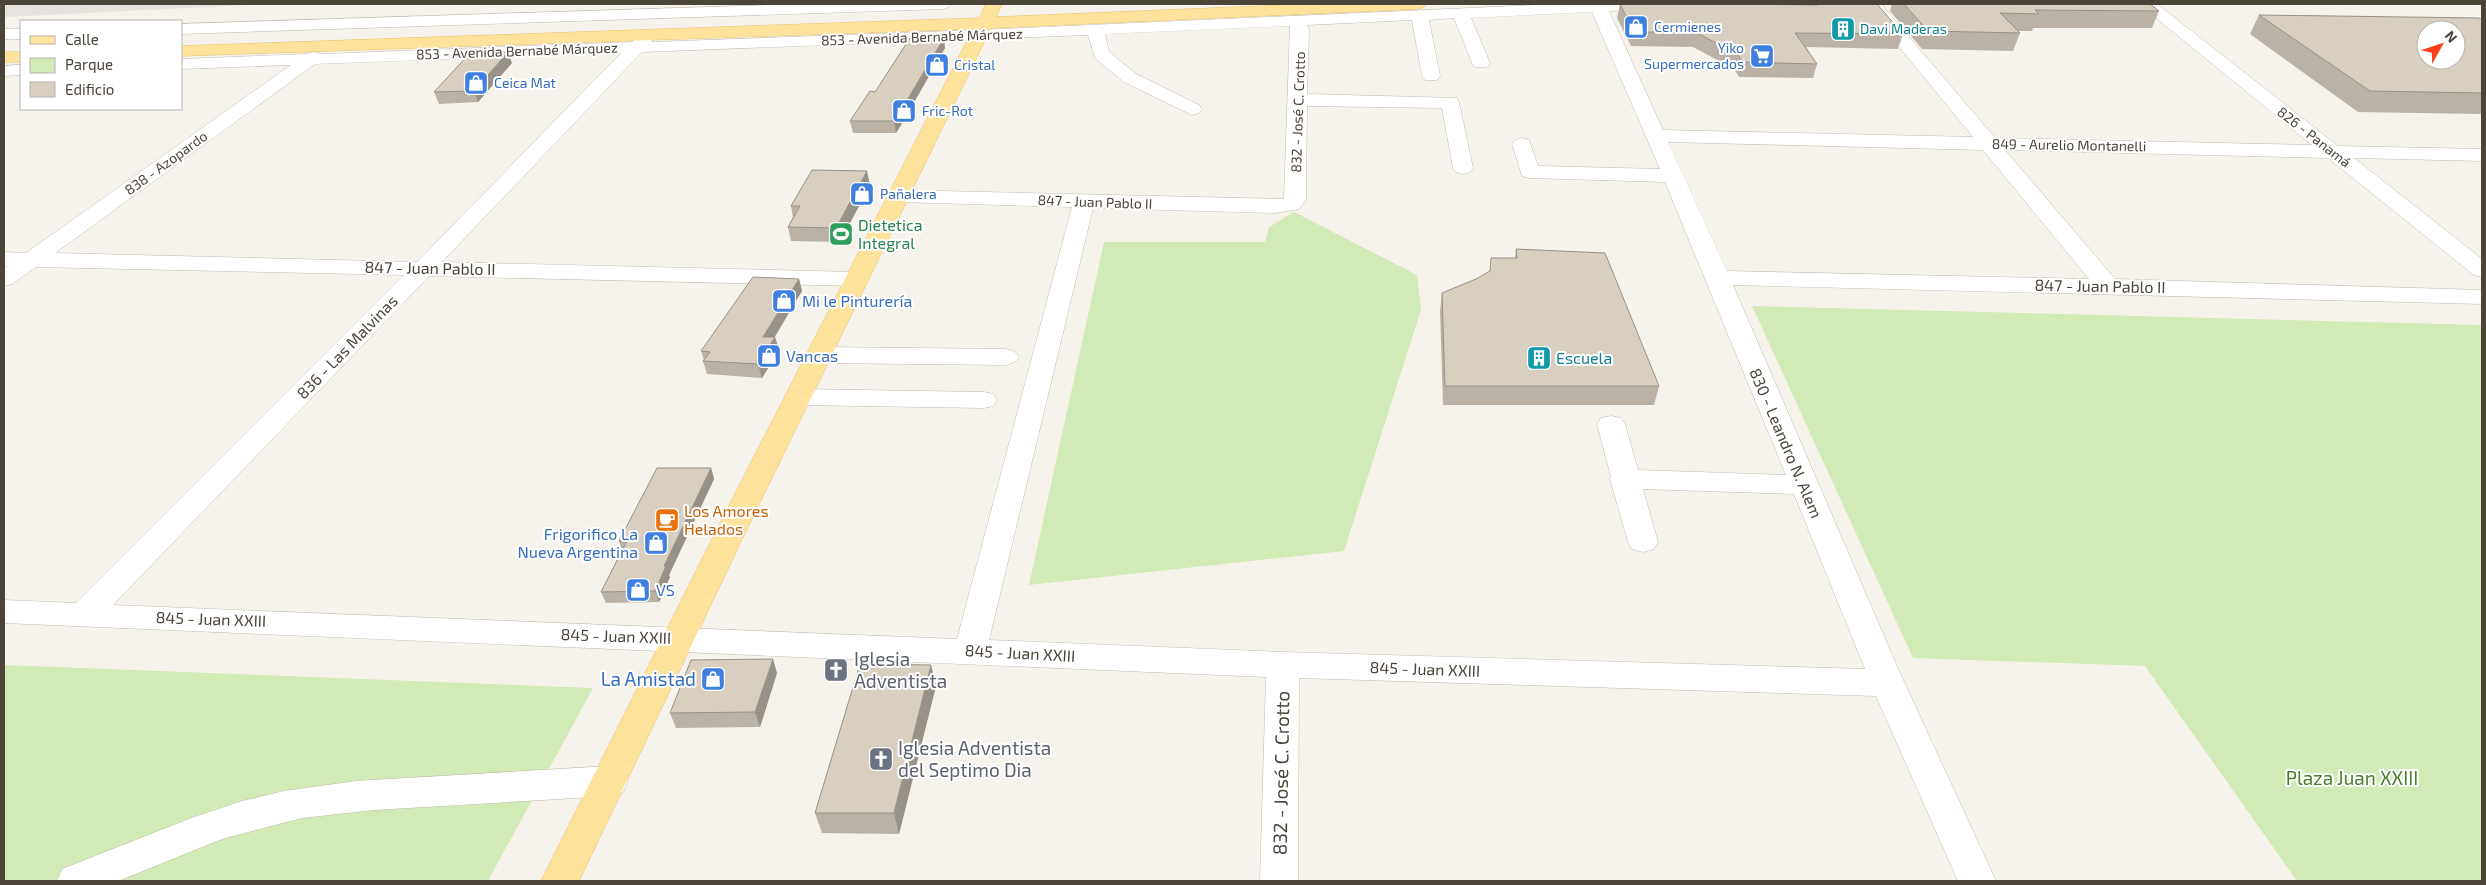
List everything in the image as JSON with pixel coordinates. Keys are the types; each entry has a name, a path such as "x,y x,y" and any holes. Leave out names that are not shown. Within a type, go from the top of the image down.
{"main road":[{"name":"853 - Avenida Bernabé Márquez","path":"987,19 1186,4"},
{"name":"853 - Avenida Bernabé Márquez","path":"182,40 1419,9"},
{"path":"560,881 678,638 987,19"},
{"name":"853 - Avenida Bernabé Márquez","path":"182,51 320,52 469,42 643,41"},
{"path":"469,42 511,51"},
{"path":"4,46 20,45"},
{"path":"4,58 20,57"}],"street":[{"name":"853 - Avenida Bernabé Márquez","path":"182,29 678,8 943,4"},
{"name":"853 - Avenida Bernabé Márquez","path":"182,64 320,52 511,51 987,19 1095,30 1296,20 1419,9 1460,12 1598,5 1663,4"},
{"path":"1872,4 2108,286"},
{"name":"826 - Panamá","path":"2147,4 2482,270"},
{"name":"830 - Leandro N. Alem","path":"1598,5 1718,278 1887,683 1976,881"},
{"path":"1419,9 1431,76"},
{"path":"1460,12 1481,63"},
{"name":"832 - José C. Crotto","path":"1291,204 1295,199 1299,100 1300,30 1296,20"},
{"path":"1095,30 1101,54 1130,78 1192,109"},
{"path":"4,34 20,34"},
{"name":"836 - Las Malvinas","path":"85,614 425,268 643,41"},
{"name":"838 - Azopardo","path":"4,279 320,52"},
{"path":"4,71 20,70"},
{"path":"1299,100 1450,102 1463,168"},
{"name":"849 - Aurelio Montanelli","path":"1656,136 2482,155"},
{"path":"1522,144 1529,172 1674,176"},
{"name":"847 - Juan Pablo II","path":"898,196 1276,207 1291,204"},
{"path":"970,651 1084,201"},
{"name":"847 - Juan Pablo II","path":"4,259 856,279"},
{"name":"847 - Juan Pablo II","path":"1718,278 2108,286 2482,297"},
{"path":"819,356 1006,357"},
{"path":"798,397 984,400"},
{"path":"1611,424 1642,542"},
{"path":"1624,479 1804,485"},
{"name":"845 - Juan XXIII","path":"4,612 678,638 1283,665 1887,683"},
{"name":"832 - José C. Crotto","path":"1279,881 1283,665"},
{"path":"76,881 216,825 277,808 313,801 541,783 610,781"}],"shaded area":[{"path":"4,4 264,4 4,17"}],"green space":[{"path":"1294,212 1417,275 1421,310 1344,551 1029,585 1104,242 1265,242 1269,227"},
{"name":"Plaza Juan XXIII","path":"1752,306 2482,325 2482,881 2297,881 2145,666 1913,658"},
{"path":"4,665 593,688 488,881 4,881"}],"building":[{"path":"1620,4 1877,4 1903,34 1795,33 1817,64 1742,62 1738,55 1696,32 1634,32"},
{"path":"1904,4 2150,4 2159,11 2035,10 2039,14 2000,13 2020,33 1928,31"},
{"path":"2259,15 2479,18 2482,20 2482,93 2370,91"},
{"path":"910,38 944,38 894,121 850,121 870,91 875,92"},
{"path":"508,52 474,91 434,92 470,53"},
{"path":"812,170 867,171 836,228 788,227 800,206 791,206"},
{"name":"Escuela","path":"1516,249 1605,253 1659,386 1445,386 1442,293 1490,271 1491,258 1517,258"},
{"path":"753,277 799,279 763,337 775,337 758,364 703,361 710,352 701,351"},
{"path":"657,468 711,468 664,566 666,566 655,591 601,592 627,541 619,541"},
{"path":"773,659 755,712 670,713 691,660"},
{"name":"Iglesia Adventista del Septimo Dia","path":"860,664 931,665 894,813 815,813"}],"place":[{"name":"Cermienes","path":"1636,27"},
{"name":"Davi Maderas","path":"1843,29"},
{"name":"Yiko Supermercados","path":"1762,56"},
{"name":"Cristal","path":"937,65"},
{"name":"Ceica Mat","path":"476,83"},
{"name":"Fric-Rot","path":"904,111"},
{"name":"Pañalera","path":"862,194"},
{"name":"Dietetica Integral","path":"841,234"},
{"name":"Mi le Pinturería","path":"784,301"},
{"name":"Vancas","path":"769,356"},
{"name":"Escuela","path":"1539,358"},
{"name":"Los Amores Helados","path":"667,520"},
{"name":"Frigorifico La Nueva Argentina","path":"656,543"},
{"name":"VS","path":"638,590"},
{"name":"Iglesia Adventista","path":"836,670"},
{"name":"La Amistad","path":"713,679"},
{"name":"Iglesia Adventista del Septimo Dia","path":"881,759"}]}
